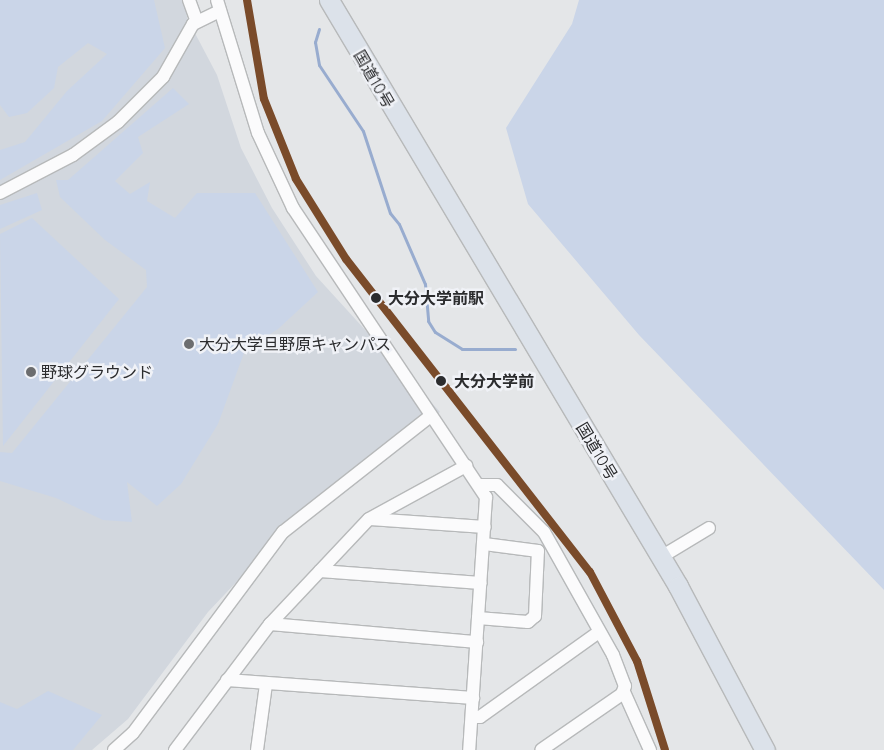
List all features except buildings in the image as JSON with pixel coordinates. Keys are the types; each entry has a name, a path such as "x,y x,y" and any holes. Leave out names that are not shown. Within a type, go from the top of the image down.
{"highway":[{"name":"国道10号","path":"329,0 420,157 661,557 765,750"},
{"name":"国道10号","path":"342,0 420,157"}],"street":[{"path":"189,0 197,22"},
{"path":"0,193 73,155 118,122 163,77 197,22 218,6 258,132 281,186 429,417 480,485 487,501 469,750"},
{"path":"114,750 133,733 283,532 429,417"},
{"path":"175,750 270,624 369,519 466,466"},
{"path":"480,485 497,485 550,540 613,654 624,692 650,750"},
{"path":"369,519 485,527"},
{"path":"661,557 709,528"},
{"path":"478,618 528,622 535,607 538,551 484,544"},
{"path":"320,571 481,583"},
{"path":"270,624 477,642"},
{"path":"472,717 480,717 596,634"},
{"path":"227,680 473,698"},
{"path":"257,750 266,684"},
{"path":"540,750 624,692"}],"shaded area":[{"name":"大分大学旦野原キャンパス","path":"0,0 186,0 187,18 217,75 241,148 272,208 316,276 440,412 344,481 277,539 208,612 128,719 92,750 0,750"},
{"path":"0,0 154,0 165,48 102,121 0,180 0,150 25,142 67,91 107,54 88,43 58,67 54,88 27,113 9,117 0,105"},
{"path":"579,0 884,0 884,590 639,335 528,204 506,128 572,24"},
{"path":"173,88 189,104 138,137 143,153 115,181 130,194 150,182 147,201 175,218 197,193 255,193 318,292 278,329 245,350 218,424 181,484 157,506 127,482 132,522 103,520 56,498 0,481 0,452 12,453 147,287 146,270 105,240 60,197 56,180 68,180"},
{"path":"37,193 42,210 0,229 0,205"},
{"name":"野球グラウンド","path":"32,218 119,299 3,446 0,234"},
{"path":"48,691 102,715 73,750 0,750 0,702 17,709"}],"waterway":[{"path":"319,29 315,42 319,65 363,131 390,213 399,224 425,284 428,321 435,332 462,349 515,349"}],"transit line":[{"path":"247,0 264,99 296,179 346,259 590,572 637,661 665,750"}],"place":[{"name":"大分大学前駅","path":"376,298"},
{"name":"大分大学旦野原キャンパス","path":"189,344"},
{"name":"野球グラウンド","path":"31,372"},
{"name":"大分大学前","path":"441,381"}]}
